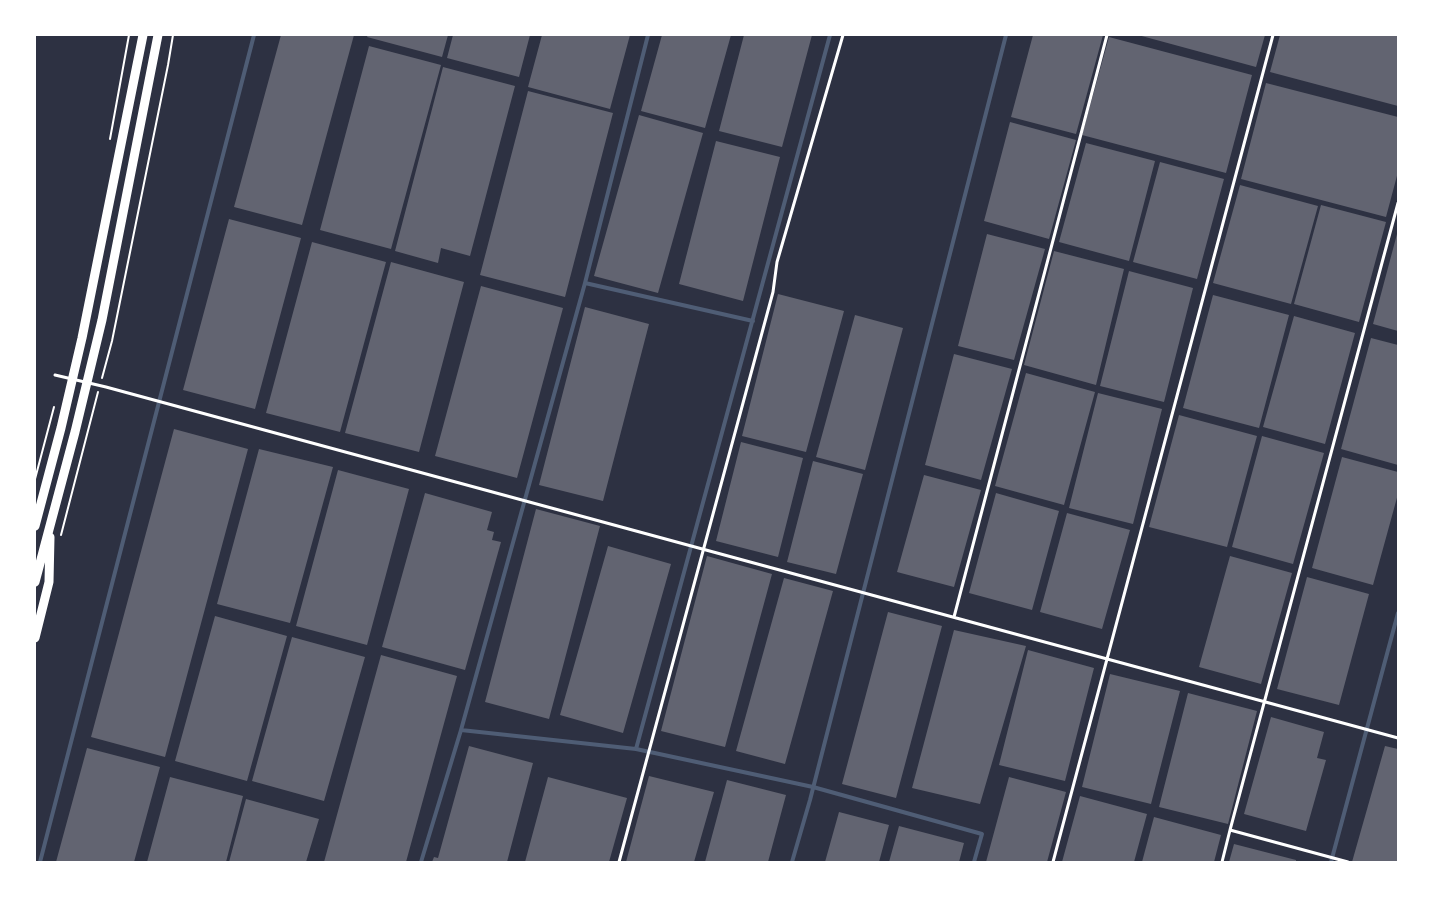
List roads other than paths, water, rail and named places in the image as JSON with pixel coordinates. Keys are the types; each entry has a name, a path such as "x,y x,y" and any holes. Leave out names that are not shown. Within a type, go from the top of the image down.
{"main road":[{"path":"36,522 73,379 143,35"},
{"path":"35,582 102,320 158,35"},
{"path":"35,638 49,582 51,522"}],"lane":[{"path":"619,862 773,292 777,262 843,35"},
{"path":"954,617 1107,35"},
{"path":"1053,862 1273,35"},
{"path":"1222,862 1398,203"},
{"path":"56,375 1398,738"},
{"path":"1230,830 1348,862"}],"waterway":[{"path":"40,862 254,35"},
{"path":"585,283 648,35"},
{"path":"636,749 830,35"},
{"path":"792,862 810,800 1006,35"},
{"path":"461,730 585,283 753,321"},
{"path":"1331,862 1398,613"},
{"path":"421,862 461,730 636,749 813,787 982,834 974,862"}]}
